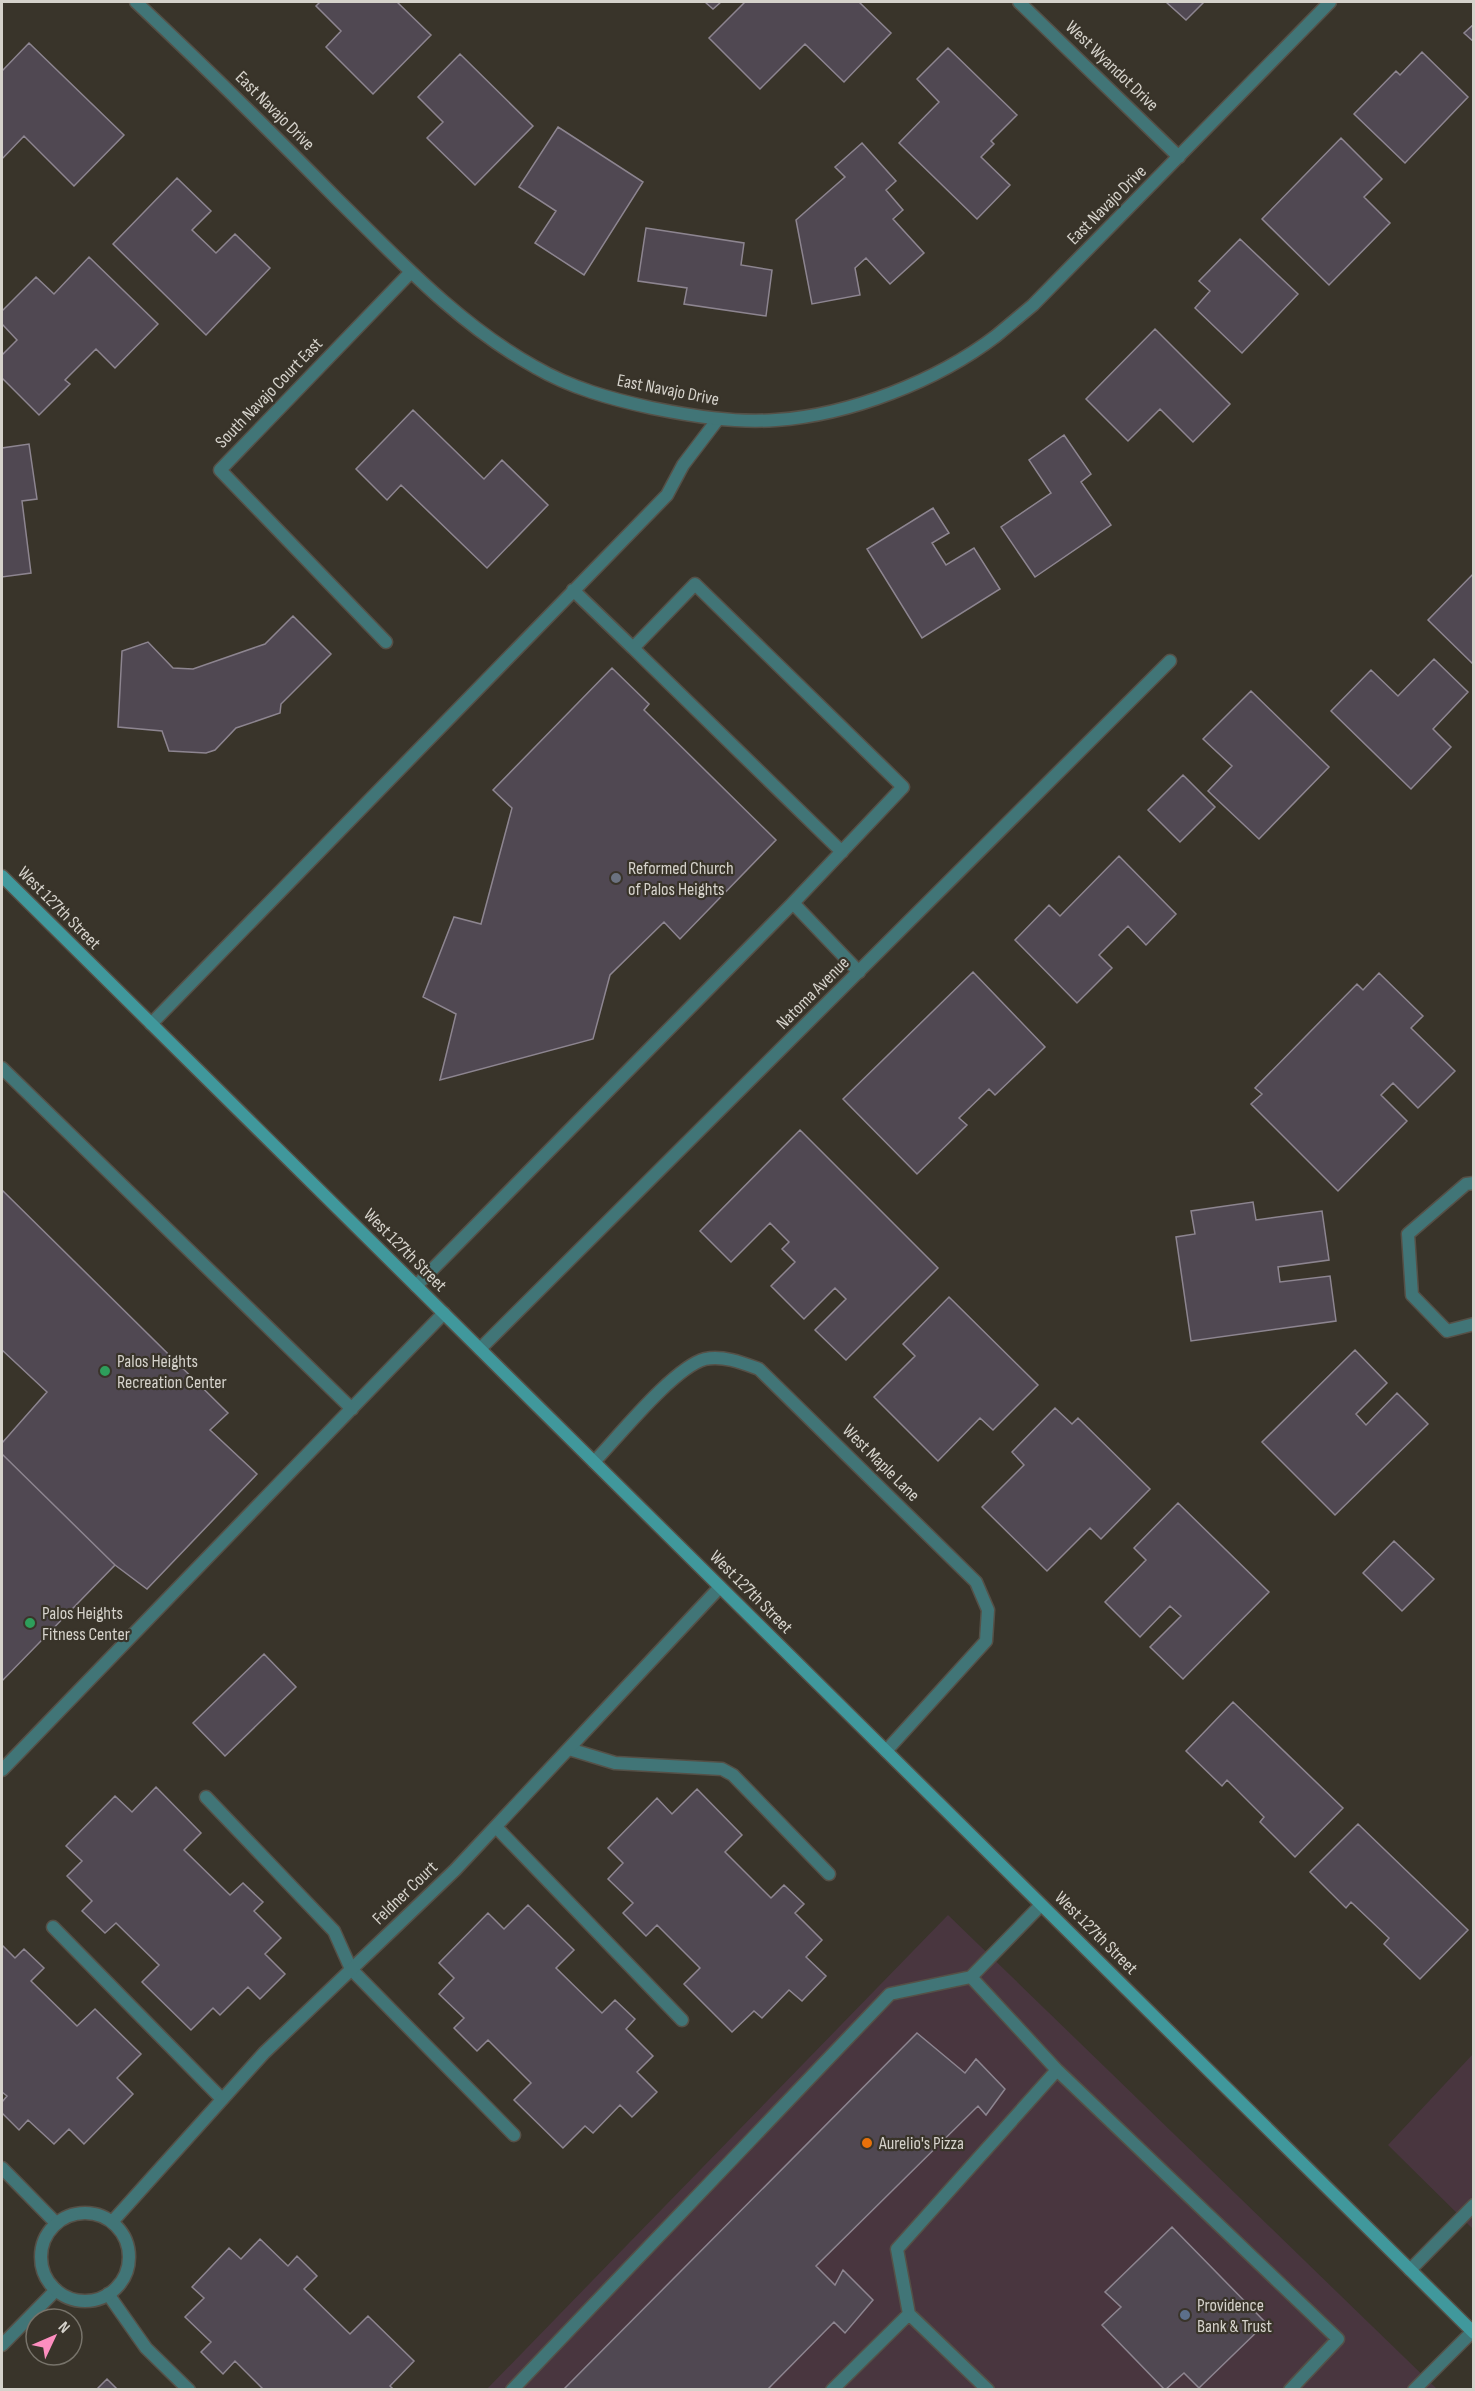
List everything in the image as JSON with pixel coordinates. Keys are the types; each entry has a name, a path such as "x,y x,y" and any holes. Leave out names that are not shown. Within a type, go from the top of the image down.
{"main road":[{"name":"West 127th Street","path":"2,876 1473,2332"}],"street":[{"name":"East Navajo Drive","path":"136,2 201,63 411,272 479,330 534,367 577,387 614,399 686,415 718,419 774,421 815,416 893,392 943,370 994,337 1033,305 1330,2"},
{"name":"West Wyandot Drive","path":"1019,2 1179,157"},
{"name":"South Navajo Court East","path":"386,642 220,470 411,272"},
{"path":"151,1024 666,495 683,465 718,419"},
{"path":"416,1286 793,903 903,787 695,584 633,648"},
{"path":"573,590 842,852"},
{"name":"Natoma Avenue","path":"480,1349 1170,661"},
{"path":"793,903 859,972"},
{"path":"2,1068 352,1409"},
{"path":"1473,1183 1466,1184 1408,1234 1412,1294 1447,1331 1473,1324"},
{"path":"2,1770 444,1313"},
{"name":"West Maple Lane","path":"594,1462 676,1375 705,1359 735,1360 759,1369 976,1582 988,1611 986,1641 885,1751"},
{"name":"Feldner Court","path":"112,2222 264,2053 455,1870 720,1587"},
{"path":"569,1749 615,1763 722,1769 733,1775 829,1874"},
{"path":"206,1797 334,1931 351,1969 514,2135"},
{"path":"496,1827 682,2020"},
{"path":"512,2390 890,1994 971,1977 1041,1905"},
{"path":"53,1927 222,2099"},
{"path":"971,1977 1057,2070 1338,2339 1290,2390"},
{"path":"988,2390 909,2314 897,2249 1057,2070"},
{"path":"2,2168 56,2223"},
{"path":"1410,2270 1473,2205"},
{"path":"83,2213 99,2215 112,2222 127,2245 129,2259 126,2273 119,2285 108,2294 95,2299 81,2300 68,2297 56,2290 46,2278 41,2264 46,2235 56,2223 69,2215 83,2213"},
{"path":"2,2345 56,2290"},
{"path":"108,2294 146,2348 189,2390"},
{"path":"832,2390 909,2314"},
{"path":"1414,2390 1473,2332"}],"shaded area":[{"path":"948,1915 1437,2389 486,2390"},
{"path":"1473,2054 1473,2229 1388,2145"}],"building":[{"path":"320,2 397,2 431,35 373,94 326,47 341,31 316,6"},
{"path":"705,2 721,2 713,9"},
{"path":"745,2 859,2 891,33 844,82 805,44 760,89 709,38"},
{"path":"1166,2 1204,2 1186,20"},
{"path":"1474,24 1474,42 1464,33"},
{"path":"29,43 124,135 74,186 24,136 2,159 2,71"},
{"path":"948,48 1017,115 991,141 994,144 981,157 1010,185 977,219 899,143 939,102 917,79"},
{"path":"1422,52 1468,97 1405,163 1354,114 1396,71 1400,75"},
{"path":"460,54 533,126 475,185 427,138 443,122 418,97"},
{"path":"558,127 643,182 584,275 535,243 556,211 519,187"},
{"path":"1341,138 1382,179 1364,197 1390,223 1329,285 1262,219"},
{"path":"862,143 896,181 886,190 903,210 893,219 924,253 890,284 866,258 855,268 860,295 812,304 796,220 845,177 835,167"},
{"path":"177,178 211,211 192,230 216,253 235,234 270,268 206,335 113,244"},
{"path":"646,228 744,243 741,265 772,270 766,316 684,304 687,288 638,281"},
{"path":"1240,239 1298,294 1242,353 1195,308 1210,291 1199,281"},
{"path":"89,257 158,324 115,368 96,349 65,380 70,384 39,415 2,378 2,355 17,340 2,324 2,311 36,277 54,294"},
{"path":"1155,329 1230,404 1193,442 1160,409 1128,441 1086,399"},
{"path":"413,410 484,479 502,460 548,505 487,568 401,485 387,500 356,469"},
{"path":"1064,435 1091,474 1081,482 1111,525 1035,577 1001,527 1051,493 1029,460"},
{"path":"29,444 37,499 22,501 31,573 2,577 2,448"},
{"path":"933,508 949,533 932,543 946,565 974,548 1000,589 922,638 867,549"},
{"path":"1474,573 1474,665 1428,620"},
{"path":"293,616 331,654 281,704 280,713 236,728 215,750 206,753 169,751 162,731 118,727 122,651 148,642 173,668 193,669 265,644"},
{"path":"1434,659 1468,692 1433,729 1451,747 1411,789 1331,711 1371,670 1398,696"},
{"name":"Reformed Church of Palos Heights","path":"612,668 649,704 644,710 776,840 680,939 664,922 610,975 593,1039 440,1080 456,1014 423,997 454,917 481,924 512,808 493,790"},
{"path":"1251,691 1329,767 1259,839 1208,791 1232,766 1203,739"},
{"path":"1183,775 1215,807 1180,842 1148,810"},
{"path":"1119,856 1176,914 1146,945 1128,926 1099,955 1112,968 1077,1003 1015,940 1049,905 1060,916"},
{"path":"973,972 1045,1047 995,1095 989,1089 959,1118 967,1125 917,1174 843,1099"},
{"path":"1379,973 1423,1016 1411,1028 1455,1071 1418,1108 1393,1083 1381,1095 1407,1121 1338,1191 1251,1104 1262,1094 1255,1088 1357,984 1363,990"},
{"path":"800,1130 938,1268 846,1360 815,1330 846,1299 835,1288 804,1319 771,1286 795,1262 782,1249 789,1242 770,1223 731,1262 700,1231"},
{"name":"Palos Heights Recreation Center","path":"2,1190 228,1413 210,1430 257,1474 147,1589 115,1565 2,1454 2,1443 47,1392 2,1350"},
{"path":"1253,1202 1256,1220 1322,1211 1329,1260 1278,1267 1280,1282 1330,1276 1336,1321 1191,1341 1176,1237 1195,1234 1191,1211"},
{"path":"949,1297 1038,1385 993,1430 980,1418 938,1461 874,1397 915,1356 903,1344"},
{"path":"1355,1350 1387,1383 1356,1414 1366,1425 1397,1393 1428,1424 1335,1515 1262,1442"},
{"path":"1055,1408 1072,1424 1078,1418 1150,1489 1101,1539 1090,1528 1047,1571 982,1507 1024,1465 1012,1452"},
{"name":"Palos Heights Fitness Center","path":"2,1454 115,1565 2,1681"},
{"path":"1178,1503 1269,1592 1183,1679 1150,1647 1181,1616 1170,1606 1140,1637 1105,1602 1146,1560 1134,1548"},
{"path":"1394,1541 1434,1579 1402,1611 1363,1573"},
{"path":"264,1654 296,1687 225,1756 193,1723"},
{"path":"1233,1702 1343,1808 1295,1857 1260,1822 1264,1817 1227,1780 1222,1786 1186,1751"},
{"path":"156,1787 201,1833 184,1850 230,1895 243,1883 263,1902 254,1911 281,1938 265,1954 285,1974 260,1999 248,1987 220,2015 213,2008 191,2030 142,1982 159,1965 116,1923 105,1933 82,1911 92,1901 67,1876 82,1861 66,1846 115,1796 132,1812"},
{"path":"697,1789 742,1835 725,1852 771,1898 784,1885 804,1904 795,1913 822,1940 806,1957 826,1976 802,2001 789,1990 762,2018 754,2011 732,2032 684,1984 700,1968 657,1925 646,1936 623,1913 633,1903 608,1879 623,1863 608,1848 657,1798 672,1814"},
{"path":"1358,1824 1468,1930 1420,1979 1384,1944 1389,1938 1351,1902 1346,1908 1310,1872"},
{"path":"528,1905 574,1950 556,1968 602,2013 615,2000 635,2019 626,2029 653,2056 637,2072 657,2092 632,2117 620,2105 593,2133 585,2126 563,2148 514,2100 531,2083 488,2040 477,2051 454,2028 464,2018 439,1994 454,1978 439,1963 488,1913 504,1929"},
{"path":"2,1945 15,1958 24,1949 44,1968 31,1981 77,2026 95,2009 141,2054 117,2078 133,2094 84,2144 69,2129 54,2144 28,2120 19,2130 2,2113 2,2102 7,2096 2,2092"},
{"path":"917,2033 965,2073 976,2059 1005,2089 986,2115 978,2106 816,2266 835,2285 843,2270 873,2300 845,2333 834,2322 767,2390 563,2390"},
{"name":"Providence Bank & Trust","path":"1172,2227 1266,2323 1199,2388 1184,2373 1165,2390 1102,2325 1121,2307 1105,2292"},
{"path":"260,2239 288,2266 297,2256 317,2276 304,2289 350,2334 368,2316 414,2361 390,2386 394,2390 264,2390 235,2361 223,2374 201,2352 211,2342 185,2317 204,2298 192,2287 229,2248 241,2259"},
{"path":"107,2379 118,2390 96,2390"}],"place":[{"name":"Reformed Church of Palos Heights","path":"616,878"},
{"name":"Palos Heights Recreation Center","path":"105,1371"},
{"name":"Palos Heights Fitness Center","path":"30,1623"},
{"name":"Aurelio's Pizza","path":"867,2143"},
{"name":"Providence Bank & Trust","path":"1185,2315"}]}
